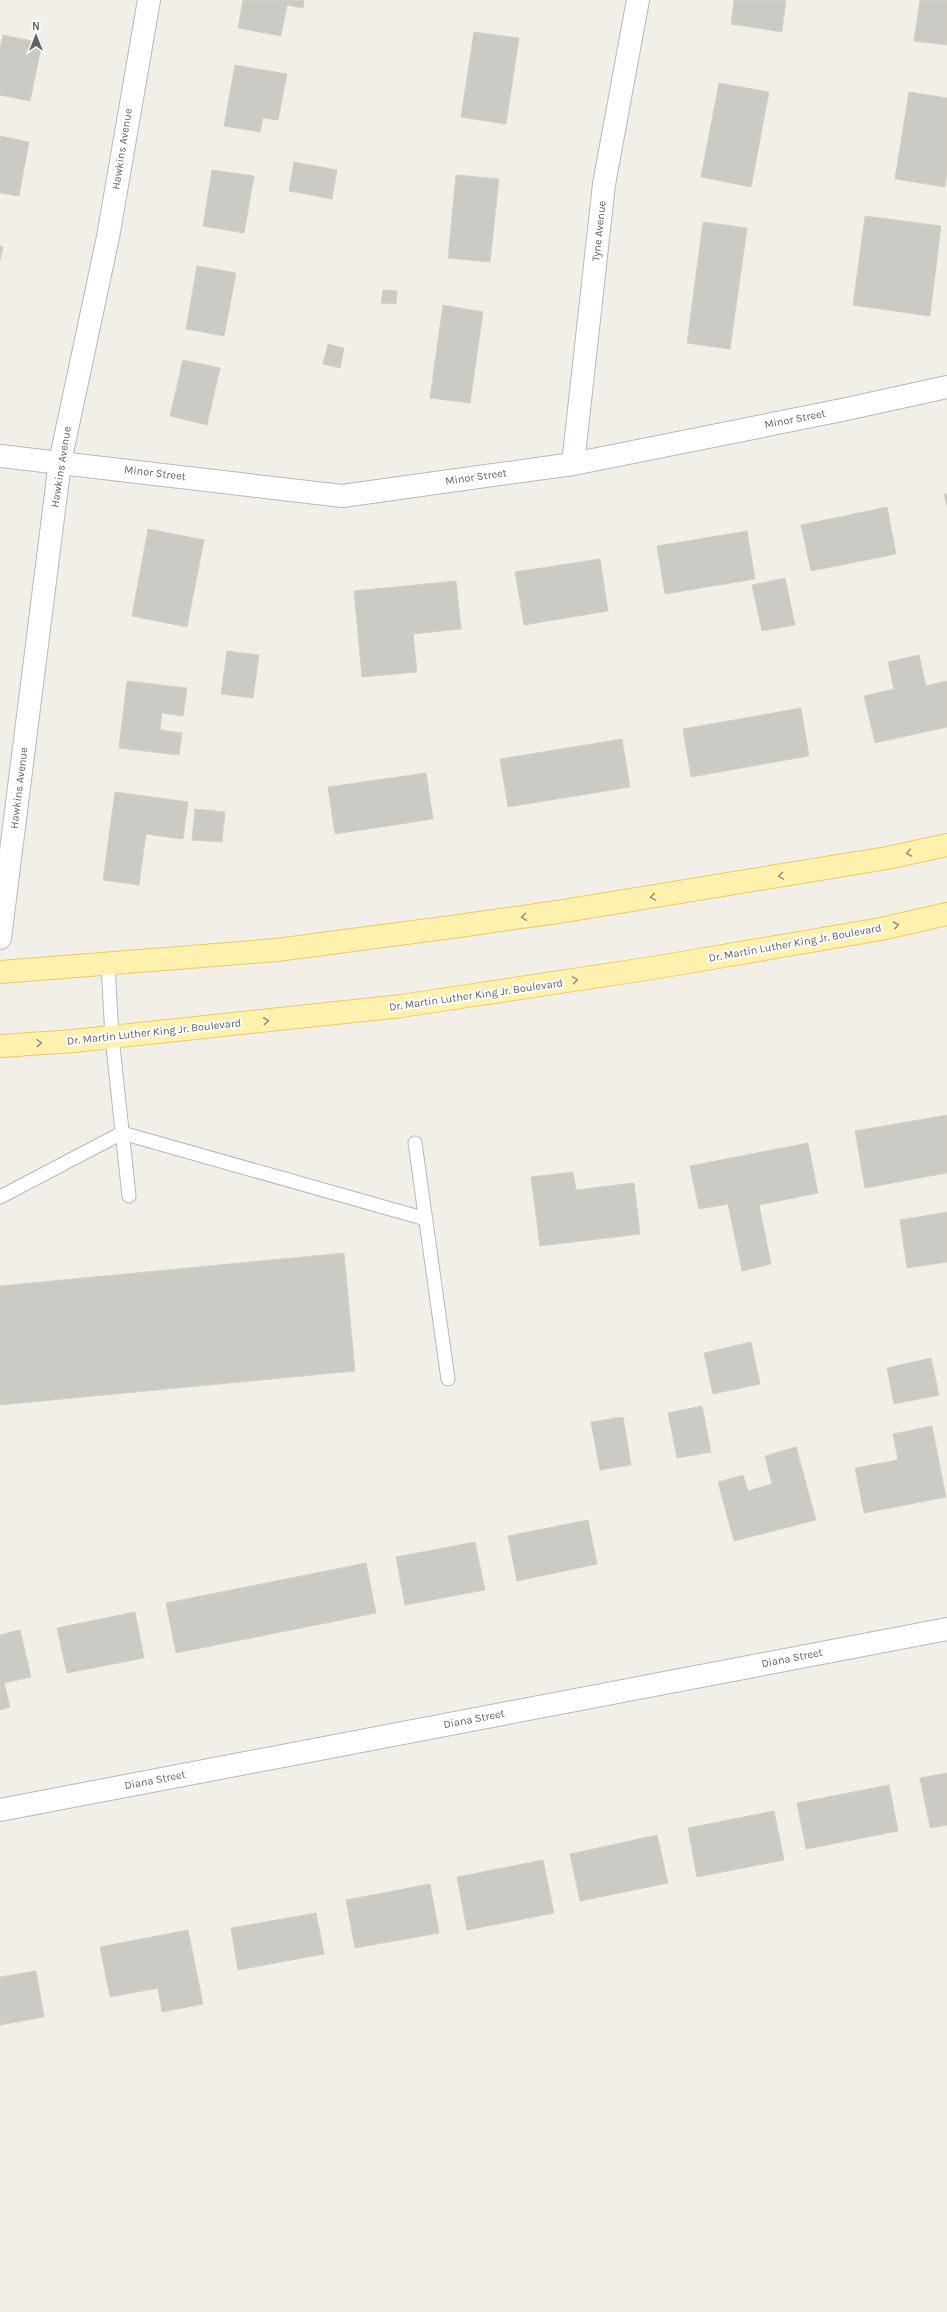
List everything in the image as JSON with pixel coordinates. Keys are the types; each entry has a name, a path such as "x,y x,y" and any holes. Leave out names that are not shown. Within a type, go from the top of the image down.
{"main road":[{"path":"0,972 277,950 538,915 887,858 947,845"},
{"name":"Dr. Martin Luther King Jr. Boulevard","path":"0,1046 112,1037 401,1006 659,967 881,929 947,914"}],"street":[{"name":"Hawkins Avenue","path":"0,938 60,462 108,237 127,118 149,0"},
{"name":"Tyne Avenue","path":"573,464 604,184 638,0"},
{"name":"Minor Street","path":"0,456 342,496 573,464 842,410 947,386"},
{"name":"Diana Street","path":"0,1810 947,1629"}],"lane":[{"path":"108,964 112,1037 129,1196"},
{"path":"0,1197 122,1133 426,1219"},
{"path":"415,1143 448,1379"}],"building":[{"path":"243,0 304,0 303,8 287,5 281,36 238,28"},
{"path":"734,0 786,0 782,32 731,24"},
{"path":"920,0 947,0 947,45 914,41"},
{"path":"474,32 519,38 506,124 461,117"},
{"path":"3,35 42,43 30,101 0,95 0,48"},
{"path":"235,65 287,74 278,120 263,118 260,132 224,126"},
{"path":"719,83 769,92 751,187 701,177"},
{"path":"909,92 947,98 947,171 945,187 895,179"},
{"path":"0,136 29,142 19,196 0,193"},
{"path":"294,162 337,170 332,199 289,191"},
{"path":"212,170 254,176 244,233 203,226"},
{"path":"456,175 499,179 490,262 448,258"},
{"path":"865,216 941,226 930,316 853,305"},
{"path":"703,222 747,228 730,349 687,343"},
{"path":"0,246 3,247 0,261"},
{"path":"197,266 236,273 224,336 186,329"},
{"path":"383,290 397,291 396,304 381,303"},
{"path":"443,305 483,312 470,403 430,398"},
{"path":"328,344 344,348 340,368 323,364"},
{"path":"183,360 220,368 207,425 170,416"},
{"path":"944,494 947,494 947,507"},
{"path":"887,507 896,554 811,571 801,525"},
{"path":"148,529 204,540 187,627 132,616"},
{"path":"747,531 755,579 665,594 657,546"},
{"path":"600,559 608,611 524,625 515,572"},
{"path":"785,578 795,625 762,631 752,585"},
{"path":"456,581 461,629 413,634 417,672 362,677 354,591"},
{"path":"227,651 259,655 253,698 221,694"},
{"path":"919,655 926,686 947,681 947,727 875,743 864,696 894,689 888,662"},
{"path":"127,681 187,688 183,716 162,713 160,730 182,733 179,755 119,748"},
{"path":"801,708 809,756 691,777 683,729"},
{"path":"622,739 630,787 508,807 500,759"},
{"path":"426,773 433,819 335,834 328,787"},
{"path":"115,792 188,802 183,839 146,834 139,885 103,880"},
{"path":"195,809 225,812 222,842 192,840"},
{"path":"947,1115 947,1173 865,1188 855,1131"},
{"path":"808,1143 818,1193 759,1205 771,1264 742,1271 728,1204 699,1209 690,1166"},
{"path":"573,1172 576,1190 634,1183 640,1234 540,1246 531,1177"},
{"path":"947,1212 947,1262 907,1268 900,1220"},
{"path":"344,1253 355,1371 0,1405 0,1286"},
{"path":"751,1342 760,1384 713,1394 704,1353"},
{"path":"931,1358 939,1395 894,1404 887,1368"},
{"path":"702,1406 711,1452 677,1458 668,1413"},
{"path":"623,1417 631,1465 600,1470 591,1422"},
{"path":"932,1426 946,1497 864,1513 855,1468 898,1460 893,1434"},
{"path":"796,1447 816,1520 734,1541 718,1482 743,1475 748,1491 772,1484 765,1456"},
{"path":"588,1520 597,1564 517,1581 508,1536"},
{"path":"475,1542 485,1590 405,1605 396,1557"},
{"path":"366,1563 376,1613 176,1653 166,1603"},
{"path":"135,1612 144,1658 67,1673 57,1628"},
{"path":"20,1630 31,1677 4,1683 10,1707 0,1710 0,1635"},
{"path":"947,1773 947,1825 930,1828 920,1778"},
{"path":"889,1785 898,1831 806,1849 797,1803"},
{"path":"774,1811 784,1860 697,1877 688,1828"},
{"path":"657,1835 668,1883 580,1901 570,1854"},
{"path":"543,1860 554,1913 467,1930 457,1877"},
{"path":"430,1884 439,1933 355,1948 346,1900"},
{"path":"316,1913 324,1954 238,1970 231,1928"},
{"path":"188,1930 203,2004 162,2012 158,1988 110,1997 100,1947"},
{"path":"36,1971 44,2017 0,2025 0,1977"}]}
